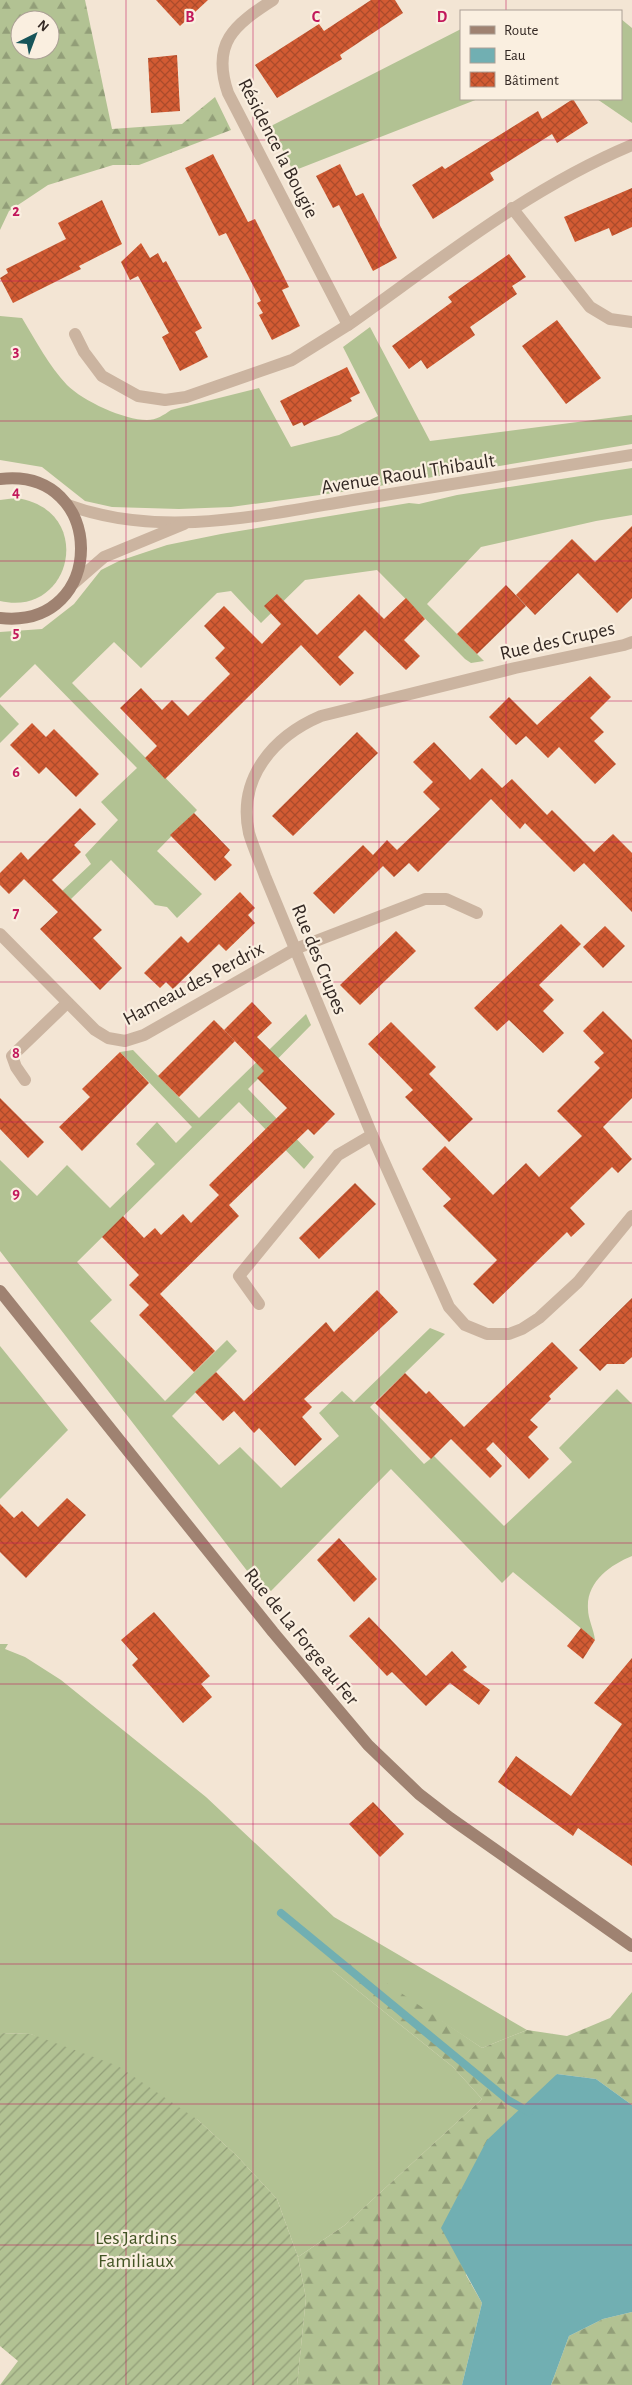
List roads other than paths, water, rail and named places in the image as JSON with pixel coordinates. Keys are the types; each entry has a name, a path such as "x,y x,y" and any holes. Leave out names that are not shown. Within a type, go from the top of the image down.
{"main road":[{"path":"0,479 20,478 52,490 68,505 75,517 82,544 80,565 73,584 66,595 46,610 23,619 0,618"},
{"name":"Rue de La Forge au Fer","path":"0,1291 290,1653 368,1745 420,1794 450,1818 632,1946"}],"street":[{"name":"Résidence la Bougie","path":"273,0 249,15 232,30 227,39 222,58 224,81 232,101 348,325"},
{"path":"75,334 88,359 102,376 112,384 138,396 165,400 186,397 292,360 348,325 512,208 582,166 632,145"},
{"path":"512,208 590,307 610,319 632,322"},
{"name":"Avenue Raoul Thibault","path":"188,522 283,512 632,455"},
{"path":"68,505 86,512 142,521 188,522"},
{"path":"73,584 104,557 188,522"},
{"name":"Rue des Crupes","path":"632,642 515,668 321,716 300,725 283,738 260,766 251,786 247,812 250,833 295,949 372,1135 450,1307 465,1325 487,1334 509,1334 522,1329 539,1318 578,1282 632,1216"},
{"name":"Hameau des Perdrix","path":"0,934 66,1003 95,1030 108,1038 125,1041 144,1035 295,949 425,899 446,898 477,913"},
{"path":"25,1080 16,1067 12,1056 66,1003"},
{"path":"259,1304 239,1276 338,1155 372,1135"}],"water":[{"path":"557,2074 596,2079 632,2105 632,2312 603,2319 569,2336 551,2385 462,2385 482,2303 441,2228 487,2140"}],"waterway":[{"path":"281,1913 508,2100 529,2112"}],"park label":[{"name":"Les Jardins Familiaux","path":"136,2248"}]}
